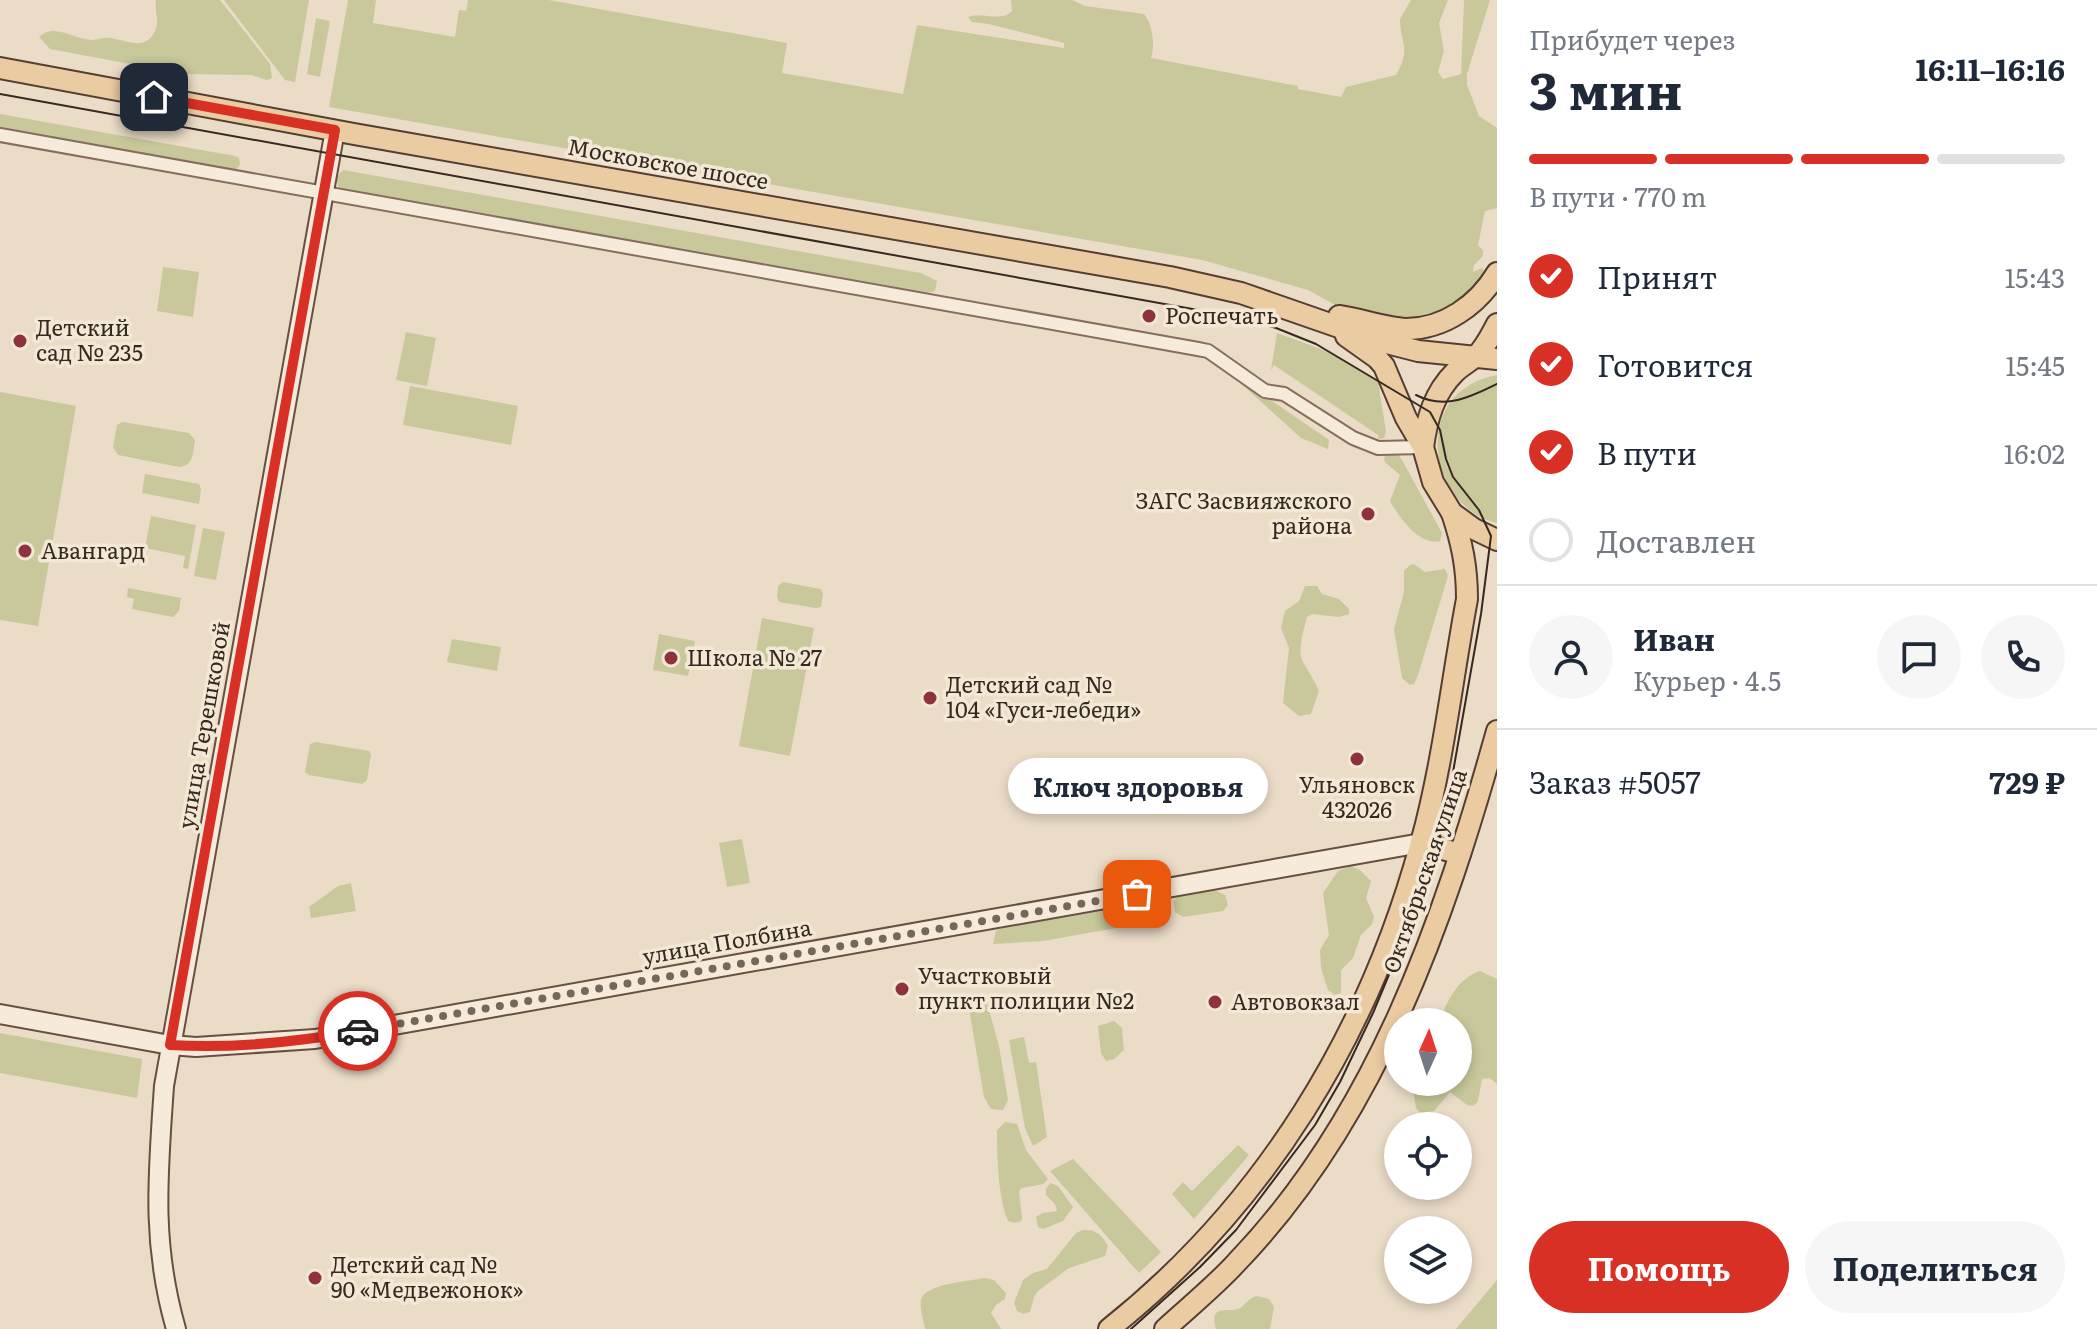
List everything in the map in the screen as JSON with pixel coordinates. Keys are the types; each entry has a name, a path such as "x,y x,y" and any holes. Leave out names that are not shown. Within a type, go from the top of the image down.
{"main road":[{"name":"Московское шоссе","path":"0,68 1170,277 1241,293 1379,341 1418,351 1497,359"},
{"path":"1289,308 1404,329 1424,327 1469,307 1484,293 1497,273"},
{"name":"Московское шоссе","path":"1324,321 1377,358 1423,447 1433,482 1452,513 1474,529 1495,538"},
{"path":"1423,447 1432,405 1443,386 1457,370 1475,358 1497,324"},
{"name":"Октябрьская улица","path":"1109,1329 1199,1248 1245,1197 1309,1106 1365,995 1397,918 1421,843 1467,599 1463,547 1452,513"},
{"name":"Октябрьская улица","path":"1165,1329 1237,1262 1275,1218 1355,1101 1380,1056 1427,949 1497,731"},
{"name":"улица Полбина","path":"1421,843 1460,854"}],"street":[{"name":"улица Терешковой","path":"176,1329 162,1275 157,1231 163,1097 335,130"},
{"path":"0,135 1208,351 1265,391 1284,394 1353,438 1378,448 1423,447"},
{"name":"улица Полбина","path":"0,1014 170,1045 211,1046 315,1039 1421,843"}],"green space":[{"path":"156,0 220,0 270,64 272,78 184,74 50,49 39,37 58,31 85,39 108,38 142,43 151,37 156,27"},
{"path":"224,0 309,0 295,82 285,80"},
{"path":"348,0 376,0 373,23 455,37 459,10 466,11 468,0 549,0 787,43 782,73 903,94 917,25 1064,48 1064,43 972,22 968,17 1002,16 1012,11 1011,0 1072,0 1085,6 1144,14 1152,36 1151,58 1341,97 1346,87 1396,75 1404,52 1400,19 1411,0 1448,0 1439,23 1444,51 1438,72 1443,79 1461,74 1464,0 1490,0 1467,74 1467,85 1479,116 1497,128 1497,208 1485,211 1478,245 1483,250 1483,256 1474,265 1473,272 1482,268 1485,273 1478,288 1471,290 1470,298 1413,325 1337,306 1308,290 1202,260 329,107"},
{"path":"316,18 330,21 320,77 307,74"},
{"path":"0,114 235,156 240,164 236,171 227,172 0,127"},
{"path":"343,170 921,273 937,281 935,291 924,294 340,191 336,178"},
{"path":"163,267 199,272 193,317 157,311"},
{"path":"406,332 436,338 427,386 396,380"},
{"path":"1277,333 1329,352 1378,382 1386,431 1384,438 1379,439 1378,435 1274,365 1271,370"},
{"path":"1497,375 1497,523 1474,513 1455,496 1443,474 1438,449 1440,425 1450,403 1469,386"},
{"path":"1240,379 1329,440 1328,449 1301,438 1238,381"},
{"path":"410,386 518,406 511,445 403,425"},
{"name":"Авангард","path":"0,392 76,406 38,626 0,620"},
{"path":"123,422 189,433 195,440 190,461 179,467 118,455 113,447 117,425"},
{"path":"1387,452 1397,453 1402,460 1442,533 1440,541 1417,535 1394,508 1390,501 1400,475 1385,462"},
{"path":"145,474 199,484 199,504 142,493"},
{"path":"151,516 196,525 188,569 183,568 185,556 145,548"},
{"path":"203,528 225,532 216,580 194,576"},
{"path":"1414,564 1425,572 1445,569 1448,576 1418,675 1414,684 1410,685 1402,678 1394,629 1404,592 1404,571"},
{"path":"783,582 821,589 821,607 779,602 778,586"},
{"path":"1305,586 1317,586 1322,594 1339,599 1349,609 1349,614 1339,617 1312,614 1307,617 1301,657 1319,691 1311,714 1299,716 1283,703 1289,648 1281,628 1285,611 1299,601"},
{"path":"128,588 181,598 179,611 173,617 132,609 134,599 127,597"},
{"path":"762,618 814,628 790,756 739,746"},
{"path":"659,634 695,641 688,676 653,670"},
{"path":"452,639 501,647 497,671 447,662"},
{"path":"316,742 369,751 367,780 362,784 309,775 305,772 310,744"},
{"path":"742,839 750,883 727,887 719,843"},
{"path":"1351,866 1371,881 1366,898 1374,917 1372,924 1361,935 1353,958 1341,970 1341,993 1335,995 1328,990 1321,968 1320,950 1329,935 1323,893 1338,871"},
{"path":"351,883 356,911 311,918 309,907 338,886"},
{"path":"1213,889 1225,895 1228,905 1223,911 1183,917 1175,912 1173,901 1184,893"},
{"path":"1156,899 1159,912 1149,914 1150,922 1043,941 993,944 996,931 1005,926"},
{"path":"1480,971 1497,979 1497,1084 1490,1078 1482,1079 1478,1101 1473,1106 1455,1096 1472,1096 1472,1008 1445,1008 1459,985"},
{"path":"976,1002 987,1003 999,1046 1008,1100 1003,1110 991,1109 984,1097 970,1014 970,1008"},
{"path":"1114,1021 1122,1028 1124,1050 1114,1059 1106,1061 1101,1053 1098,1026"},
{"path":"0,1033 142,1059 137,1098 0,1073"},
{"path":"1024,1037 1029,1063 1036,1062 1047,1137 1033,1146 1025,1128 1009,1040"},
{"path":"1414,1096 1447,1096 1434,1111 1419,1112"},
{"path":"1005,1122 1017,1124 1026,1150 1048,1179 1043,1184 1019,1191 1022,1218 1014,1223 1008,1221 1005,1212 999,1176 997,1130"},
{"path":"1238,1145 1249,1155 1194,1219 1172,1194 1183,1182 1192,1191"},
{"path":"1073,1159 1161,1252 1139,1273 1050,1171"},
{"path":"1050,1183 1058,1186 1073,1207 1063,1221 1043,1229 1038,1227 1036,1217 1057,1211 1046,1195"},
{"path":"1083,1230 1095,1232 1103,1239 1108,1246 1105,1256 1069,1268 1038,1291 1030,1312 1023,1314 1017,1311 1014,1303 1023,1280 1047,1269 1076,1233"},
{"path":"984,1278 994,1280 1006,1293 1005,1299 991,1313 1001,1329 925,1329 921,1304 926,1293 941,1286"},
{"path":"1497,1280 1497,1329 1456,1329"},
{"path":"1256,1296 1269,1299 1274,1307 1270,1329 1216,1329 1214,1321 1217,1312 1236,1310"}],"tram line":[{"path":"0,94 1237,317 1316,344 1430,412 1440,430 1453,477 1479,510 1491,536 1481,614 1436,853 1373,1013 1340,1082 1315,1125 1236,1230 1131,1329"},
{"path":"1416,395 1448,402 1497,384"}],"way so far":[{"path":"358,1031 1137,894"}],"place":[{"name":"Роспечать","path":"1149,316"},
{"name":"Детский сад № 235","path":"20,341"},
{"name":"ЗАГС Засвияжского района","path":"1368,514"},
{"name":"Авангард","path":"25,551"},
{"name":"Школа № 27","path":"671,658"},
{"name":"Детский сад № 104 «Гуси-лебеди»","path":"930,698"},
{"name":"Ульяновск 432026","path":"1357,759"},
{"name":"Ключ здоровья","path":"1137,894"},
{"name":"Участковый пункт полиции №2","path":"902,989"},
{"name":"Автовокзал","path":"1215,1002"},
{"name":"Детский сад № 90 «Медвежонок»","path":"315,1278"}],"route":[{"path":"154,97 335,130 170,1045 196,1047 270,1043 358,1031"}]}
